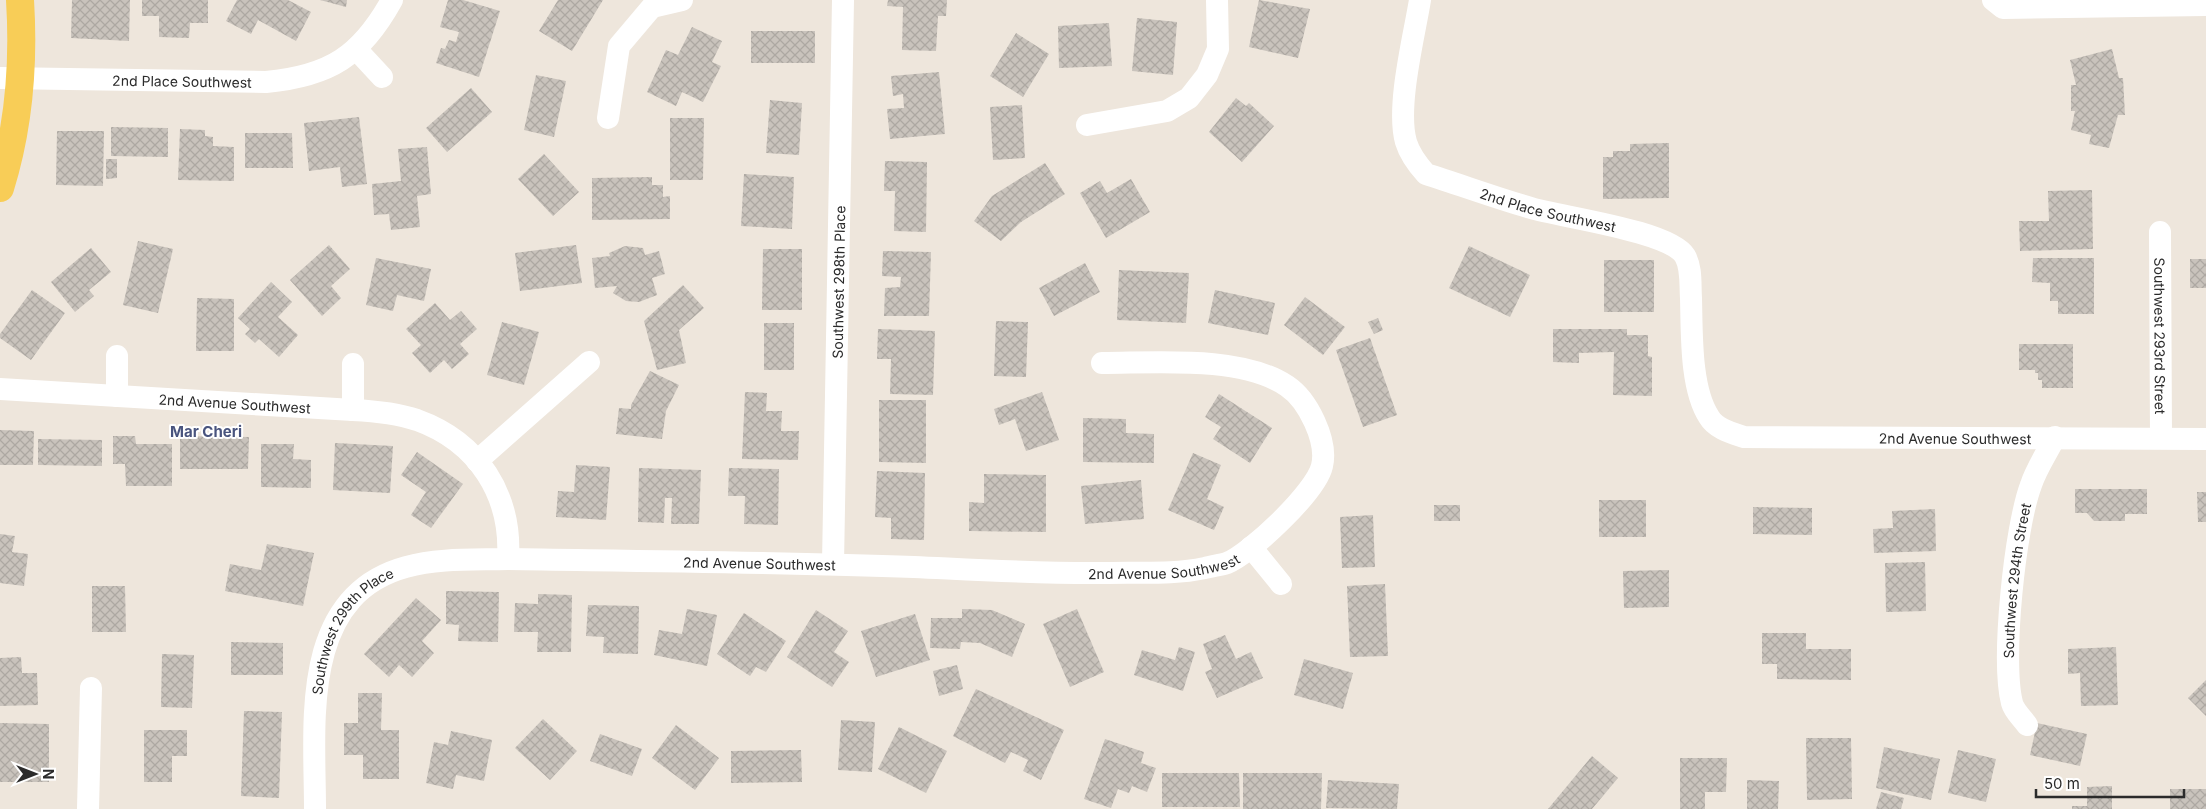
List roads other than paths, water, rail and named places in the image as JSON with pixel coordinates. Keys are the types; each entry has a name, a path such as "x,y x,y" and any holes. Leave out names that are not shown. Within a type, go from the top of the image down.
{"main road":[{"path":"0,188 7,165 11,78 20,0"}],"street":[{"name":"2nd Place Southwest","path":"11,78 266,82 295,79 328,69 356,50 379,24 392,0"},
{"path":"608,118 619,46 652,7 682,0"},
{"path":"838,0 843,0"},
{"name":"Southwest 298th Place","path":"833,564 843,0"},
{"path":"1087,124 1167,111 1189,98 1207,75 1218,49 1217,0"},
{"name":"2nd Place Southwest","path":"1420,0 1406,89 1404,120 1406,141 1414,161 1426,174 1533,208 1639,232 1672,246 1685,256 1690,272 1695,368 1700,396 1709,418"},
{"path":"1998,4 2206,5"},
{"path":"356,50 382,77"},
{"name":"Southwest 293rd Street","path":"2160,232 2161,438"},
{"path":"117,356 117,396"},
{"path":"477,461 589,362"},
{"name":"2nd Avenue Southwest","path":"0,389 353,410 394,414 417,420 435,428 452,439 477,461 492,479 506,513 508,559 833,564 1078,574 1176,573 1228,563 1251,547 1308,492 1321,471 1323,459 1317,428 1304,402 1288,386 1268,377 1230,366 1102,363"},
{"path":"353,364 353,410"},
{"name":"2nd Avenue Southwest","path":"1709,418 1724,430 1744,436 2206,439"},
{"name":"Southwest 294th Street","path":"2027,725 2012,705 2010,678 2009,638 2017,543 2030,485 2055,437"},
{"name":"2nd Avenue Southwest","path":"1251,547 1281,584"},
{"name":"Southwest 299th Place","path":"315,809 317,681 327,640 335,622 346,606 373,582 407,567 457,561 508,559"},
{"path":"88,809 91,688"}],"district":[{"name":"Mar Cheri","path":"206,431"}]}
